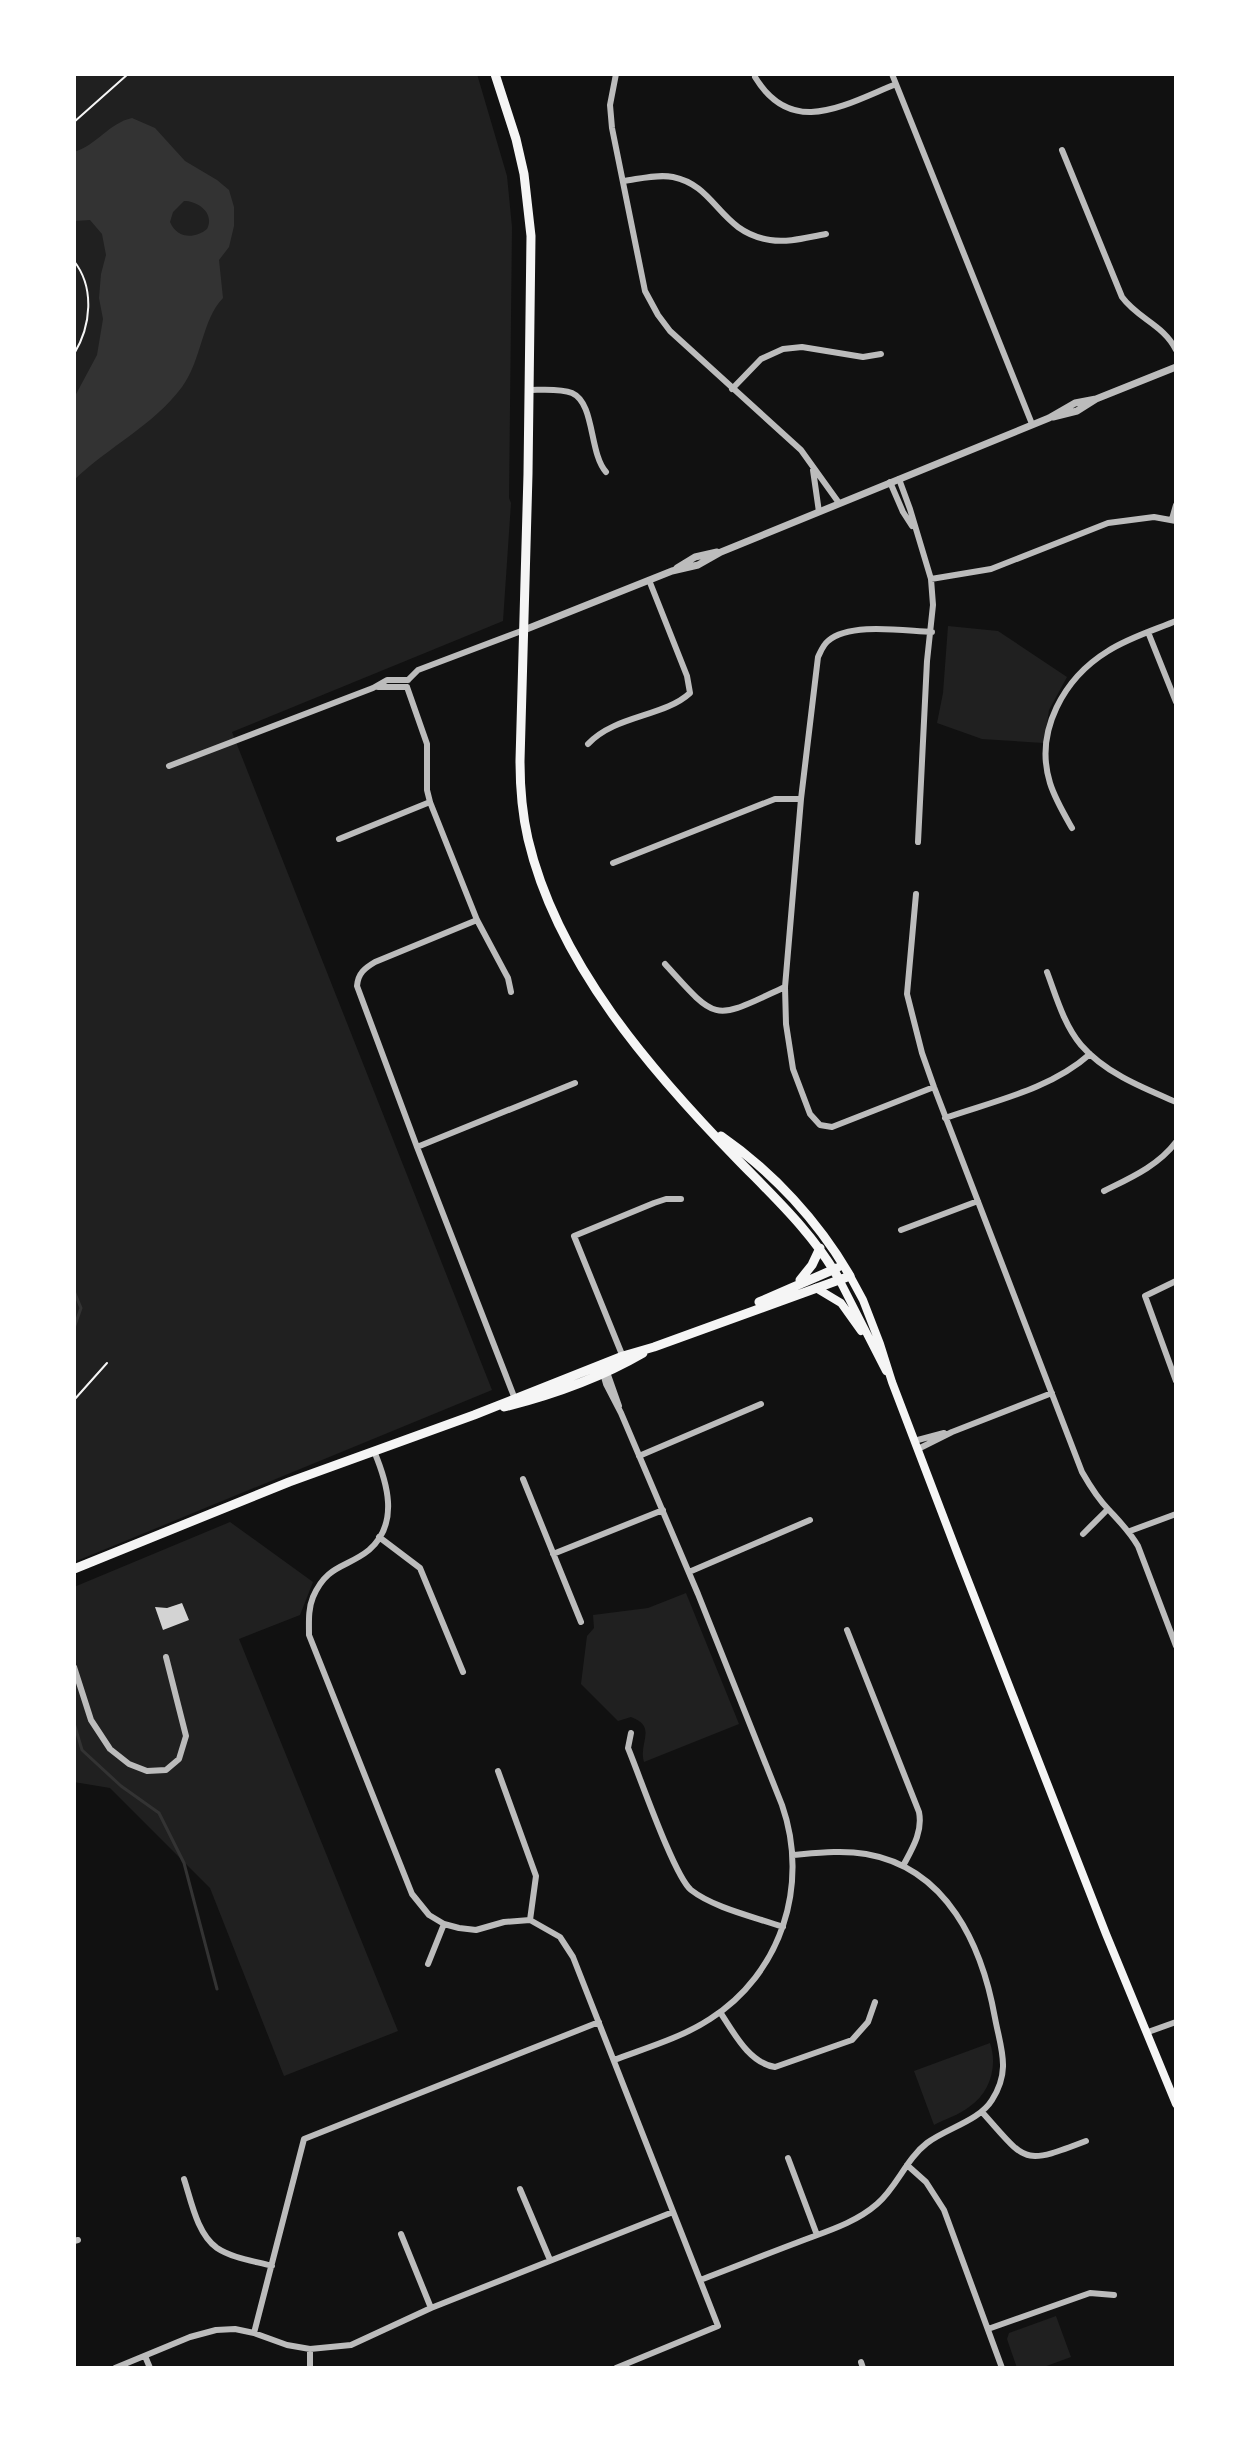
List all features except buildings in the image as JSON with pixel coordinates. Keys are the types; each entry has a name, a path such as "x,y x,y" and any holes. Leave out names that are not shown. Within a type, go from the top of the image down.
{"main road":[{"path":"495,74 516,139 528,196 531,262 520,788 528,841 539,876 577,956 624,1030 662,1079 838,1267 850,1276 863,1300 916,1445 1106,1934 1176,2104"},
{"path":"709,1128 749,1157 803,1210 838,1267 840,1281 892,1382"},
{"path":"792,1288 806,1275 820,1248"},
{"path":"680,1337 838,1267"},
{"path":"74,1569 189,1521 374,1451 604,1370 680,1337 850,1276"},
{"path":"816,1288 841,1303 877,1355"}],"street":[{"path":"616,74 611,117 645,291 651,304 670,331 801,450 839,503"},
{"path":"892,74 1032,424"},
{"path":"755,77 778,103 805,113 832,109 896,84"},
{"path":"1062,150 1122,297 1132,309 1164,331 1176,350"},
{"path":"623,181 660,176 684,181 704,193 737,228 761,238 785,241 826,234"},
{"path":"732,389 761,359 783,349 802,347 863,357 881,354"},
{"path":"169,766 373,688 407,684 418,670 672,571 698,565 721,552 839,503 1032,424 1070,414 1096,399 1176,367"},
{"path":"528,390 568,392 579,398 586,412 597,459 606,472"},
{"path":"812,467 819,512"},
{"path":"894,481 910,509 931,579 933,605 927,661 918,842"},
{"path":"931,579 991,569 1108,523 1154,517 1174,520 1176,505"},
{"path":"649,580 687,676 690,693"},
{"path":"1072,828 1050,783 1046,761 1053,712 1077,675 1108,651 1176,621"},
{"path":"932,632 861,629 834,636 825,643 818,657 801,799 785,987 786,1024 793,1069 810,1114 820,1125 832,1127 934,1087"},
{"path":"1148,632 1176,702"},
{"path":"407,684 427,744 430,802 477,920 508,978 511,992"},
{"path":"690,693 701,697"},
{"path":"588,744 605,730 678,701 690,693"},
{"path":"613,863 775,799 801,799"},
{"path":"339,839 430,802"},
{"path":"916,894 907,994 934,1087 1082,1472 1108,1509 1130,1531 1144,1558 1176,1646"},
{"path":"477,920 365,968 358,977 359,993 516,1400"},
{"path":"665,964 700,1003 713,1011 729,1012 785,987"},
{"path":"1047,972 1066,1020 1080,1044 1127,1080 1176,1102"},
{"path":"945,1118 1051,1080 1074,1069 1090,1054"},
{"path":"417,1147 575,1083"},
{"path":"1104,1191 1139,1174 1159,1160 1176,1142"},
{"path":"624,1359 574,1236 654,1203 681,1199"},
{"path":"901,1230 978,1201"},
{"path":"1176,1281 1145,1296 1176,1381"},
{"path":"604,1370 782,1805 789,1825 793,1855 793,1886 783,1927 772,1954 737,1999 696,2027 614,2060"},
{"path":"916,1445 1052,1393"},
{"path":"639,1456 761,1404"},
{"path":"374,1451 389,1489 389,1515 369,1550 335,1568 320,1584 310,1607 309,1635 412,1894 429,1915 444,1924 476,1930 504,1922 530,1920 560,1937 573,1957 718,2326 616,2368"},
{"path":"523,1479 581,1622"},
{"path":"1083,1534 1108,1509"},
{"path":"553,1554 663,1510"},
{"path":"1130,1531 1176,1514"},
{"path":"689,1572 810,1520"},
{"path":"379,1537 420,1568 463,1672"},
{"path":"847,1630 920,1818 918,1835 903,1866"},
{"path":"74,1667 91,1720 110,1749 129,1764 147,1771 166,1770 179,1759 186,1736 166,1657"},
{"path":"631,1733 628,1748 672,1858 687,1887 703,1899 783,1927"},
{"path":"498,1771 536,1876 530,1920"},
{"path":"700,2280 852,2221 879,2202 924,2145 982,2112 991,2102 1004,2070 1004,2053 990,1990 962,1921 937,1889 903,1866 875,1856 853,1852 793,1855"},
{"path":"428,1964 444,1924"},
{"path":"720,2012 753,2056 764,2065 775,2067 852,2040 868,2022 875,2002"},
{"path":"254,2333 304,2139 599,2022"},
{"path":"1148,2032 1176,2022"},
{"path":"982,2112 1018,2152 1030,2158 1047,2156 1086,2141"},
{"path":"788,2158 817,2235"},
{"path":"907,2165 926,2182 944,2210 1002,2368"},
{"path":"184,2179 202,2229 215,2247 234,2256 272,2266"},
{"path":"520,2189 550,2260"},
{"path":"115,2368 190,2337 216,2330 235,2329 310,2349 351,2345 431,2308 673,2212"},
{"path":"401,2234 431,2308"},
{"path":"988,2329 1090,2293 1114,2295"},
{"path":"310,2349 310,2368"},
{"path":"145,2356 150,2368"}],"path":[{"path":"74,122 128,74"},
{"path":"74,261 83,272 89,296 81,342 74,354"},
{"path":"74,1400 107,1363"}],"shaded area":[{"path":"74,74 477,74 507,176 512,227 511,503 503,621 232,732 492,1390 74,1562"},
{"path":"132,118 155,128 185,161 229,190 234,207 234,226 229,247 219,260 223,298 211,317 189,376 158,413 74,480 74,398 97,355 103,319 99,298 101,274 106,255 102,234 90,220 74,221 74,152","holes":["184,201 204,209 209,218 207,229 192,236 177,232 170,222 173,212"]},
{"path":"948,626 998,631 1067,677 1049,710 1044,743 982,739 937,723 943,693"},
{"path":"230,1522 313,1582 300,1615 239,1639 398,2031 284,2076 210,1888 110,1788 74,1782 74,1587"},
{"path":"686,1593 739,1724 644,1762 644,1726 631,1717 618,1721 581,1684 587,1636 594,1628 593,1615 648,1608"},
{"path":"990,2043 993,2061 987,2087 965,2110 934,2125 914,2071"},
{"path":"1056,2316 1071,2357 1041,2368 1017,2368 1007,2339 1009,2333"}],"waterway":[{"path":"74,1291 81,1308 74,1328"},
{"path":"74,1723 82,1750 121,1786 159,1813 184,1863 217,1989"}]}
